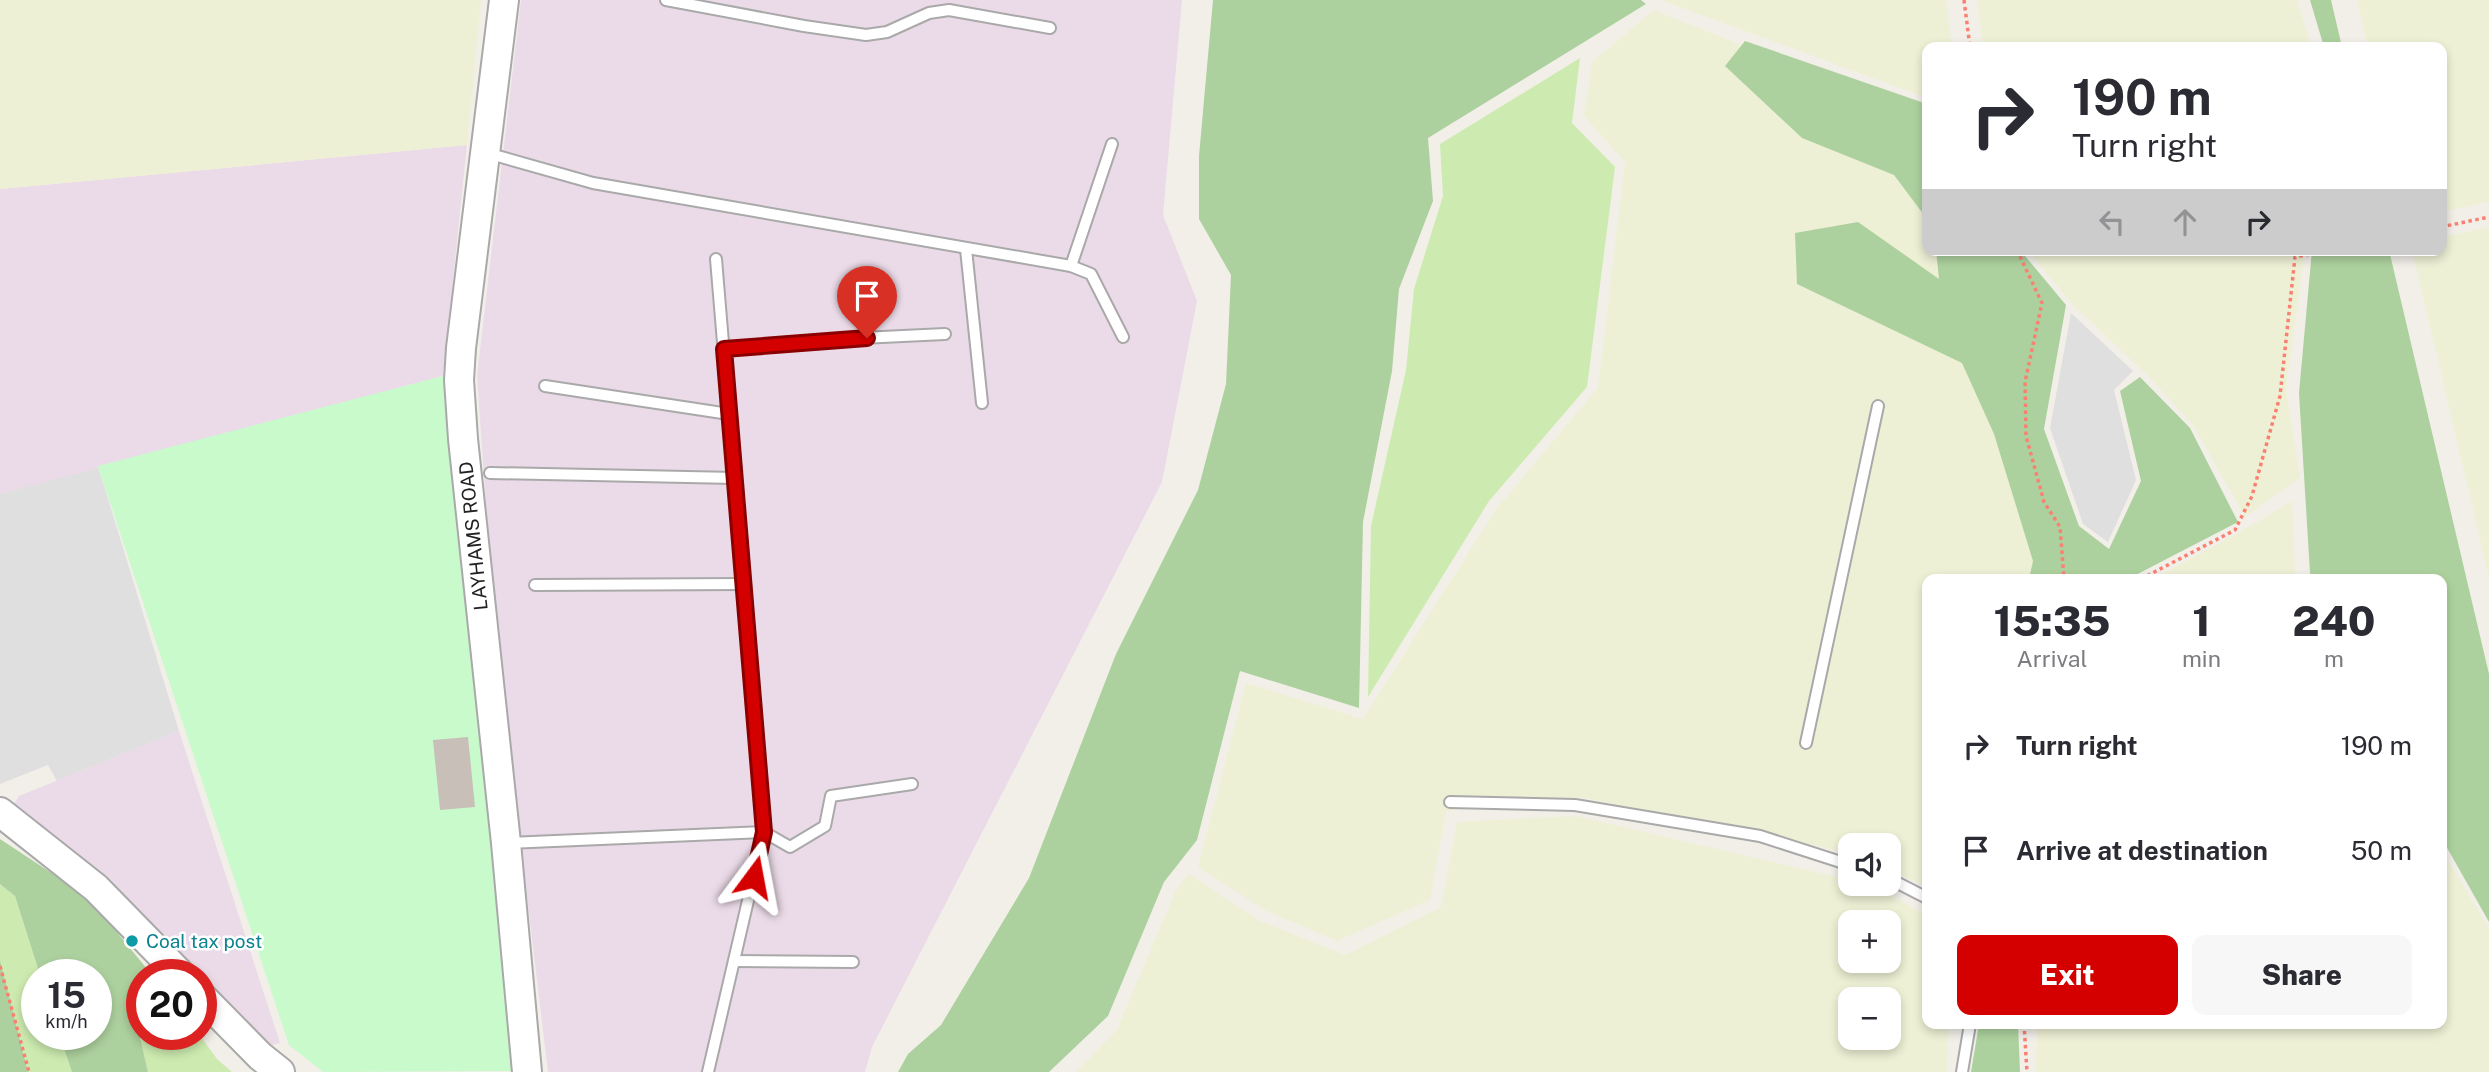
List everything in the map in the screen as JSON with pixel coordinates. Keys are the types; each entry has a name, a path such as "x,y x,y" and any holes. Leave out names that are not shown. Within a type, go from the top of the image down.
{"street":[{"name":"LAYHAMS ROAD","path":"505,0 459,380 527,1072"},
{"path":"0,813 96,888 165,959"},
{"path":"217,1012 260,1056 280,1072"}],"lane":[{"path":"666,0 866,35 887,32 929,13 949,10 1050,27"},
{"path":"1071,266 1112,144"},
{"path":"487,153 593,183 1071,266 1091,274 1123,337"},
{"path":"966,249 982,403"},
{"path":"708,1072 764,832 716,259"},
{"path":"724,349 840,339 945,334"},
{"path":"545,386 729,414"},
{"path":"1806,743 1878,406"},
{"path":"490,473 735,478"},
{"path":"535,585 744,584"},
{"path":"506,843 764,832 790,848 825,826 831,796 912,784"},
{"path":"1450,802 1575,805 1760,836 1838,861"},
{"path":"1901,885 1922,895"},
{"path":"734,961 852,962"},
{"path":"1962,1072 1969,1029"}],"path":[{"path":"1964,0 1968,42"},
{"path":"2447,226 2489,217"},
{"path":"2020,256 2042,303 2025,382 2026,436 2044,502 2060,527 2064,574"},
{"path":"2151,574 2235,530 2252,496 2280,396 2295,257 2300,256"},
{"path":"0,966 29,1072"},
{"path":"2024,1029 2027,1072"}],"shaded area":[{"path":"521,0 1182,0 1163,215 1197,301 1162,482 872,1047 865,1072 548,1072 494,623 477,375"},
{"path":"467,145 443,376 0,494 0,189"},
{"path":"2071,313 2133,371 2114,390 2136,480 2108,542 2083,524 2050,428"},
{"path":"98,466 179,731 57,781 48,765 0,784 0,494"},
{"path":"179,731 280,1043 264,1047 217,1001 217,959 173,959 11,809 19,796"}],"green space":[{"path":"0,0 481,0 467,145 0,189"},
{"path":"1213,0 1641,0 1646,4 1428,138 1433,201 1399,289 1392,371 1363,522 1359,708 1240,671 1197,840 1164,882 1108,1016 1049,1072 898,1072 908,1054 941,1025 1029,878 1116,654 1198,490 1226,384 1231,275 1199,219 1199,156"},
{"path":"1661,0 1946,0 1951,42 1922,42 1922,96"},
{"path":"1977,0 2297,0 2310,42 1982,42"},
{"path":"2310,0 2331,0 2341,42 2323,42"},
{"path":"2357,0 2489,0 2489,202 2447,211 2447,42 2367,42"},
{"path":"1654,10 1912,113 1922,131 1922,256 1987,256 2039,574 1922,574 1922,885 1901,875 1901,833 1838,833 1838,851 1581,797 1446,811 1430,900 1337,941 1265,910 1198,867 1246,683 1363,719 1497,508 1598,388 1625,162 1584,116 1592,62"},
{"path":"1745,41 1922,102 1922,212 1894,175 1802,138 1725,66"},
{"path":"1580,58 1572,123 1615,167 1587,387 1489,501 1368,697 1371,526 1406,370 1414,289 1443,196 1440,144"},
{"path":"1858,222 1939,279 1937,256 2025,256 2066,305 2044,429 2079,526 2109,549 2141,481 2120,391 2140,377 2190,428 2238,522 2138,574 2030,574 2033,561 1994,434 1962,363 1797,284 1795,233"},
{"path":"2489,227 2489,578 2413,256 2447,256 2447,236"},
{"path":"2033,256 2304,256 2286,389 2300,478 2245,517 2193,425 2149,377 2071,303"},
{"path":"2311,256 2390,256 2489,674 2489,922 2447,848 2447,574 2310,574 2299,393"},
{"path":"443,376 516,1071 323,1072 289,1045 98,466"},
{"path":"2292,501 2296,574 2162,574"},
{"path":"1576,816 1838,877 1838,896 1892,896 1922,913 1922,1029 1949,1029 1947,1072 1076,1072 1117,1030 1176,890 1189,874 1258,920 1345,955 1441,907 1457,822"},
{"path":"0,839 88,897 139,959 126,959 126,1050 143,1050 148,1072 72,1072 64,1050 112,1050 112,959 35,959 15,896 0,884"},
{"path":"2447,858 2489,929 2489,1072 2036,1072 2037,1029 2447,1029"},
{"path":"0,884 15,896 35,959 21,959 21,1044 0,960"},
{"path":"0,960 28,1072 0,1072"},
{"path":"1978,1029 2018,1029 2020,1072 1971,1072"},
{"path":"22,1050 64,1050 72,1072 28,1072"},
{"path":"143,1050 211,1050 232,1072 148,1072"}],"building":[{"path":"468,737 475,807 440,810 433,740"}],"place":[{"name":"Coal tax post","path":"132,941"}],"route":[{"path":"754,877 764,832 724,349 867,338"}]}
